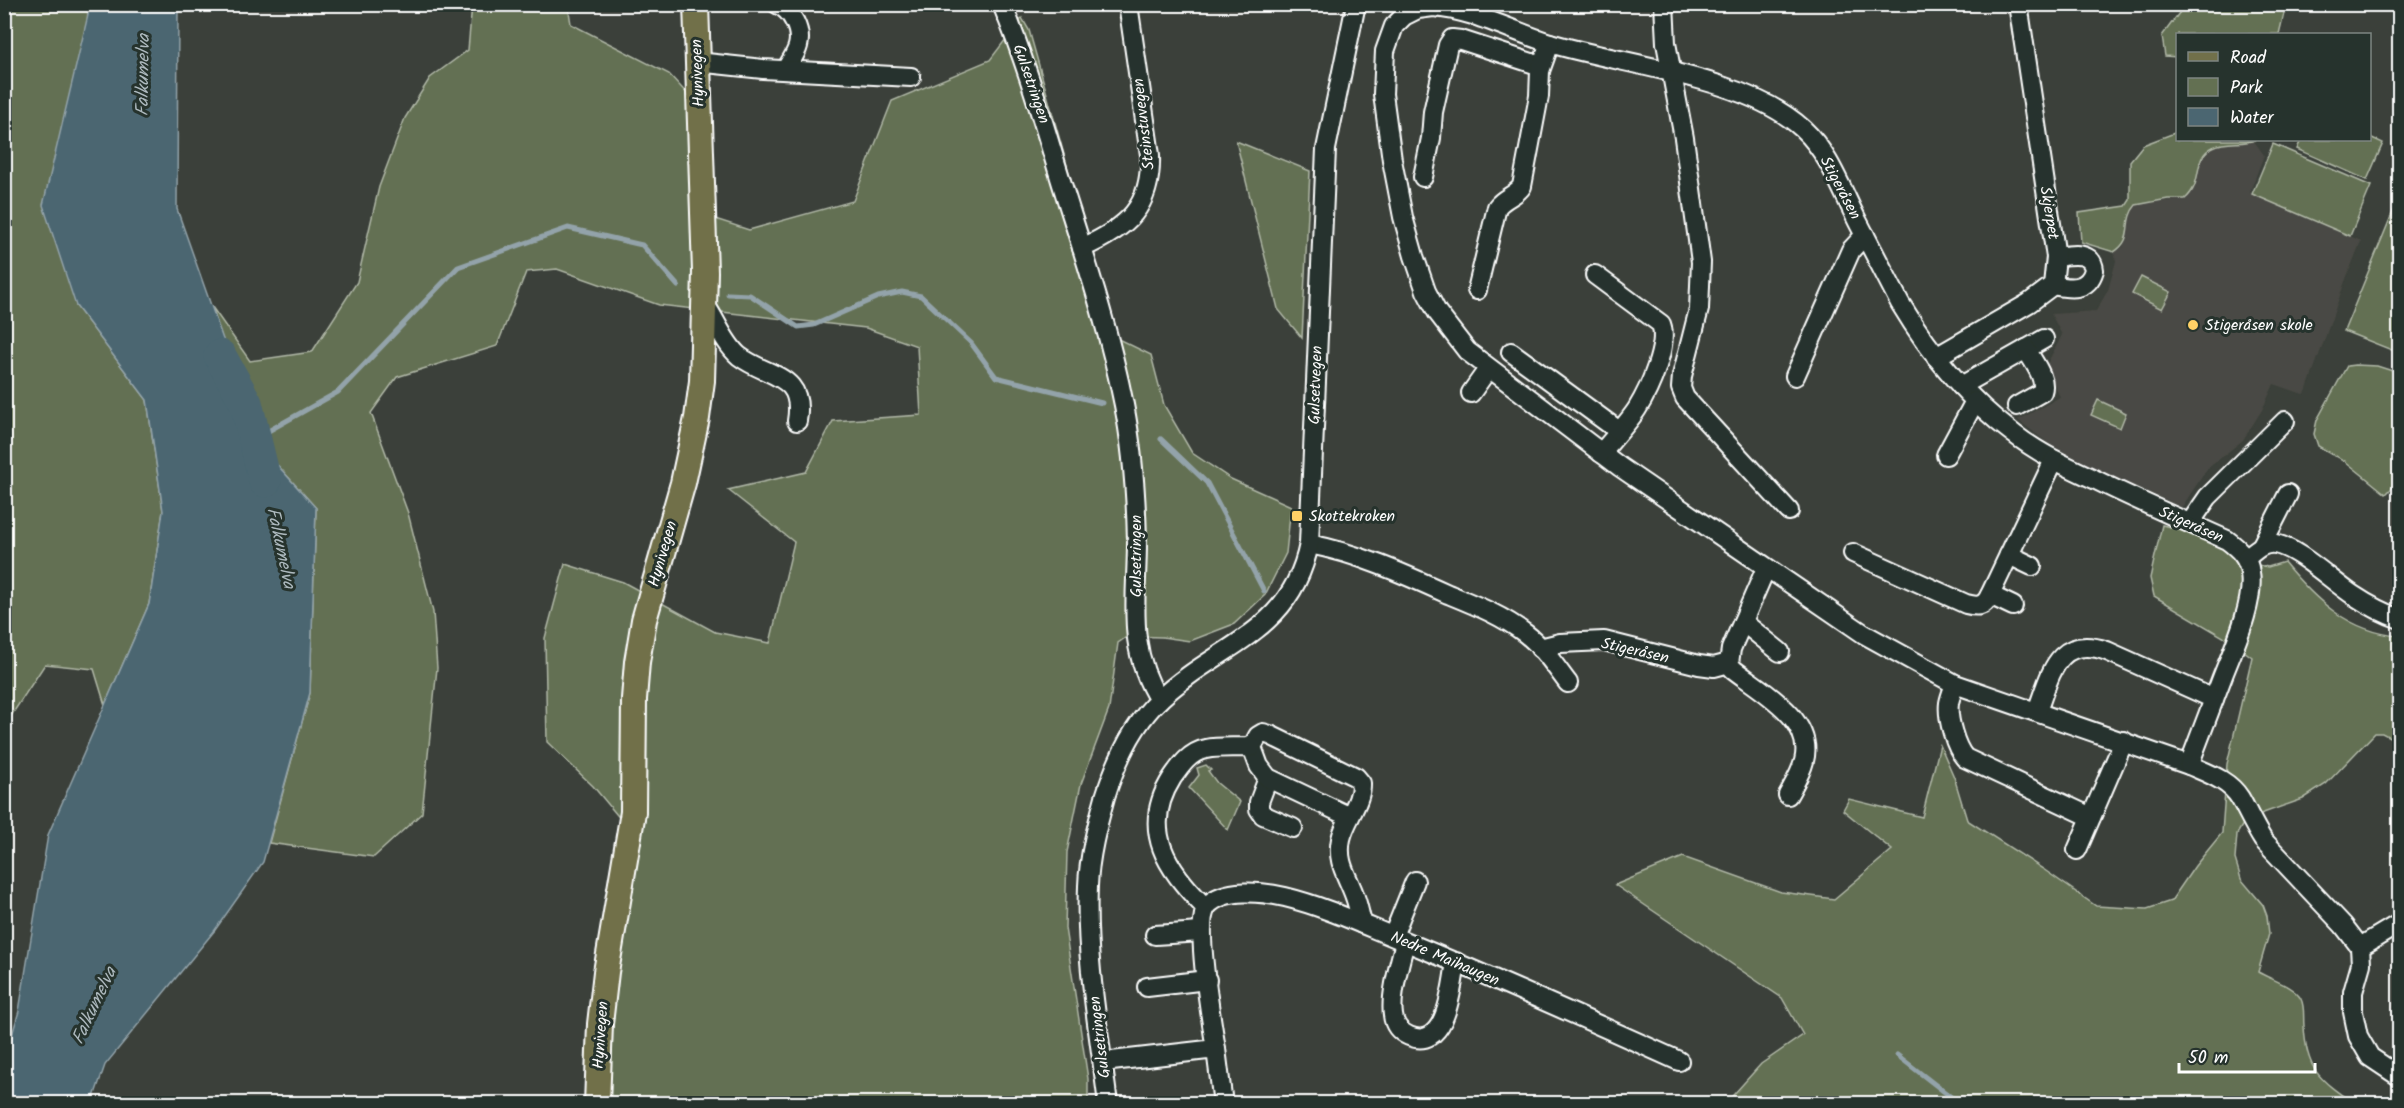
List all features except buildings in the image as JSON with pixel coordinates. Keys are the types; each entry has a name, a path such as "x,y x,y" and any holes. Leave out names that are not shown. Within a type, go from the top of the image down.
{"main road":[{"name":"Hynivegen","path":"597,1104 600,1024 606,972 633,812 634,699 637,662 644,620 682,483 697,418 704,353 706,306 696,4"}],"street":[{"path":"777,4 790,14 798,32 799,44 786,69"},
{"name":"Gulsetringen","path":"1002,4 1038,102 1109,341 1124,406 1133,463 1136,505 1136,640 1141,664 1159,700 1132,735 1115,767 1092,848 1088,885 1088,925 1108,1104"},
{"name":"Steinstuvegen","path":"1082,248 1119,229 1132,216 1147,191 1151,175 1128,4"},
{"name":"Gulsetvegen","path":"1159,700 1191,674 1248,636 1279,610 1301,575 1309,544 1326,149 1356,4"},
{"path":"1664,4 1666,42 1693,200 1702,281 1699,309 1681,388 1685,398 1789,511"},
{"name":"Skjerpet","path":"2018,4 2055,256 2053,285"},
{"name":"Stigeråsen","path":"2246,558 2228,540 2055,460 2015,435 1975,401 1936,357 1900,303 1836,176 1814,142 1803,129 1774,108 1715,85 1550,43 1467,14 1433,7 1418,9 1404,16 1394,26 1388,37 1385,51 1383,94 1386,126 1403,217 1426,291 1437,312 1467,351 1601,453 1864,634 1955,684 2124,741 2217,777 2239,797 2252,824 2263,840 2343,925 2360,948"},
{"path":"1423,177 1431,138 1432,112 1448,45 1452,39 1541,66"},
{"path":"1477,290 1497,207 1500,202 1519,191 1522,186 1539,96 1541,66 1550,43"},
{"path":"697,62 763,69 911,77"},
{"path":"1795,376 1851,250 1865,235"},
{"path":"1936,357 2029,303 2053,285 2078,288 2089,282 2094,270 2091,260 2078,254 2055,256"},
{"path":"1595,275 1661,324 1664,330 1661,348 1649,385 1636,411 1601,453"},
{"path":"706,306 728,343 739,356 780,376 791,385 798,403 797,421"},
{"path":"1961,386 2044,339"},
{"path":"2018,406 2042,392 2044,387 2043,380 2026,349"},
{"path":"1511,351 1619,431"},
{"path":"1471,393 1488,369"},
{"path":"1946,455 1975,401"},
{"path":"2190,524 2208,497 2285,421"},
{"path":"1853,553 1966,604 1981,606 1990,595 2055,460"},
{"path":"2189,765 2236,641 2247,602 2251,585 2246,558 2262,545 2288,494"},
{"path":"1309,544 1369,561 1469,603 1516,627 1540,648 1568,683"},
{"path":"2262,545 2274,544 2286,549 2307,561 2353,595 2376,609 2400,619"},
{"path":"2009,555 2032,566"},
{"path":"1766,568 1731,649 1729,663 1733,669 1793,716 1801,728 1806,750 1788,795"},
{"path":"1990,595 2013,606"},
{"path":"1743,622 1780,652"},
{"name":"Stigeråsen","path":"1540,648 1560,643 1604,641 1699,665 1714,667 1729,663"},
{"path":"2037,711 2059,658 2068,650 2080,646 2107,651 2214,699"},
{"path":"1955,684 1949,703 1949,714 1960,752 1965,758 2091,817"},
{"path":"1350,817 1268,778 1259,766 1252,747 1258,736 1263,733 1270,735 1356,777 1361,783 1362,789 1350,817 1341,838 1340,863 1355,897 1362,924"},
{"path":"2077,850 2124,741"},
{"path":"1223,1104 1201,932 1206,908 1170,867 1162,849 1158,829 1159,810 1164,791 1182,763 1194,753 1206,748 1252,747"},
{"path":"1268,778 1258,810 1263,815 1293,828"},
{"path":"1415,881 1399,939 1393,1017 1399,1029 1413,1038 1428,1038 1438,1030 1449,1000 1456,962"},
{"name":"Nedre Maihaugen","path":"1206,908 1215,900 1225,896 1254,892 1285,897 1362,924 1456,962 1679,1061"},
{"path":"2400,923 2360,948 2361,964 2353,992 2353,1012 2358,1036 2370,1057 2400,1077"},
{"path":"1155,935 1201,932"},
{"path":"1147,987 1207,980"},
{"path":"1103,1062 1216,1050"}],"shaded area":[{"name":"Stigeråsen skole","path":"2254,141 2264,155 2250,192 2361,241 2306,392 2303,394 2274,384 2262,410 2243,440 2207,469 2182,507 2109,475 2049,444 2018,420 2060,397 2046,366 2062,335 2051,314 2096,311 2108,290 2116,261 2114,252 2123,247 2128,233 2127,220 2136,205 2185,199 2200,160 2207,151 2230,142"}],"green space":[{"path":"5,5 88,5 76,306 147,400 163,511 149,604 105,705 94,669 45,664 5,725"},
{"path":"472,5 568,5 571,24 669,74 703,111 712,218 749,230 853,201 892,101 990,60 1022,18 1029,30 1086,233 1110,335 1151,355 1164,405 1192,453 1231,479 1291,506 1286,553 1265,595 1234,624 1190,641 1128,636 1118,643 1109,709 1081,784 1067,852 1065,928 1088,1079 1088,1103 587,1103 622,821 593,786 547,742 545,638 565,564 623,582 715,632 770,643 794,542 728,490 806,472 833,421 921,415 917,346 866,328 659,305 557,269 526,272 497,346 397,377 371,413 408,513 433,612 437,668 422,813 374,857 269,843 310,693 316,508 254,439 212,307 250,361 312,352 357,282 379,187 405,118 430,78 468,50"},
{"path":"2185,5 2286,5 2279,33 2176,33 2176,57 2165,56 2162,36"},
{"path":"2176,132 2176,141 2250,141 2218,145 2206,152 2202,157 2195,185 2185,199 2168,199 2136,205 2129,218 2125,241 2114,252 2081,242 2079,213 2126,206 2130,200 2130,161 2143,145"},
{"path":"2371,137 2383,143 2367,180 2297,149 2301,141 2371,141"},
{"path":"1236,141 1310,171 1302,338 1278,309"},
{"path":"2273,144 2371,186 2350,236 2252,194"},
{"path":"2399,197 2399,353 2344,331"},
{"path":"2141,277 2171,292 2162,309 2132,294"},
{"path":"2347,366 2377,366 2399,373 2399,481 2386,494 2345,461 2318,446 2314,434 2317,420"},
{"path":"2098,400 2126,413 2120,428 2091,415"},
{"path":"2162,525 2193,532 2252,564 2268,567 2284,562 2308,589 2334,612 2364,628 2399,636 2399,742 2382,733 2375,733 2326,784 2303,799 2252,817 2243,824 2237,834 2235,859 2241,879 2263,905 2267,916 2269,934 2258,972 2298,994 2303,1009 2305,1041 2311,1063 2323,1080 2353,1103 1726,1103 1761,1064 1803,1035 1782,998 1615,885 1683,857 1781,892 1834,899 1892,850 1843,810 1849,799 1922,817 1940,745 1954,777 1967,820 2096,906 2147,909 2171,901 2222,833 2227,764 2252,657 2232,642 2154,596 2150,578"},
{"path":"1206,765 1217,783 1240,802 1228,830 1189,788 1199,775 1197,768"}],"water":[{"path":"88,5 178,5 177,209 231,362 254,439 316,508 310,693 263,862 215,930 105,1065 92,1103 5,1103 5,1059 19,1011 48,835 149,604 163,511 147,400 76,306 43,205 88,15"}],"waterway":[{"path":"254,439 338,392 458,267 568,228 642,245 678,286"},
{"path":"728,294 750,295 798,327 814,325 878,297 902,292 921,296 971,343 996,377 1102,403"},
{"name":"Falkumelva","path":"220,356 246,403 265,481"},
{"path":"1161,439 1207,483 1264,591"},
{"path":"1897,1055 1960,1104"}],"place":[{"name":"Stigeråsen skole","path":"2193,325"},
{"name":"Skottekroken","path":"1297,516"}]}
